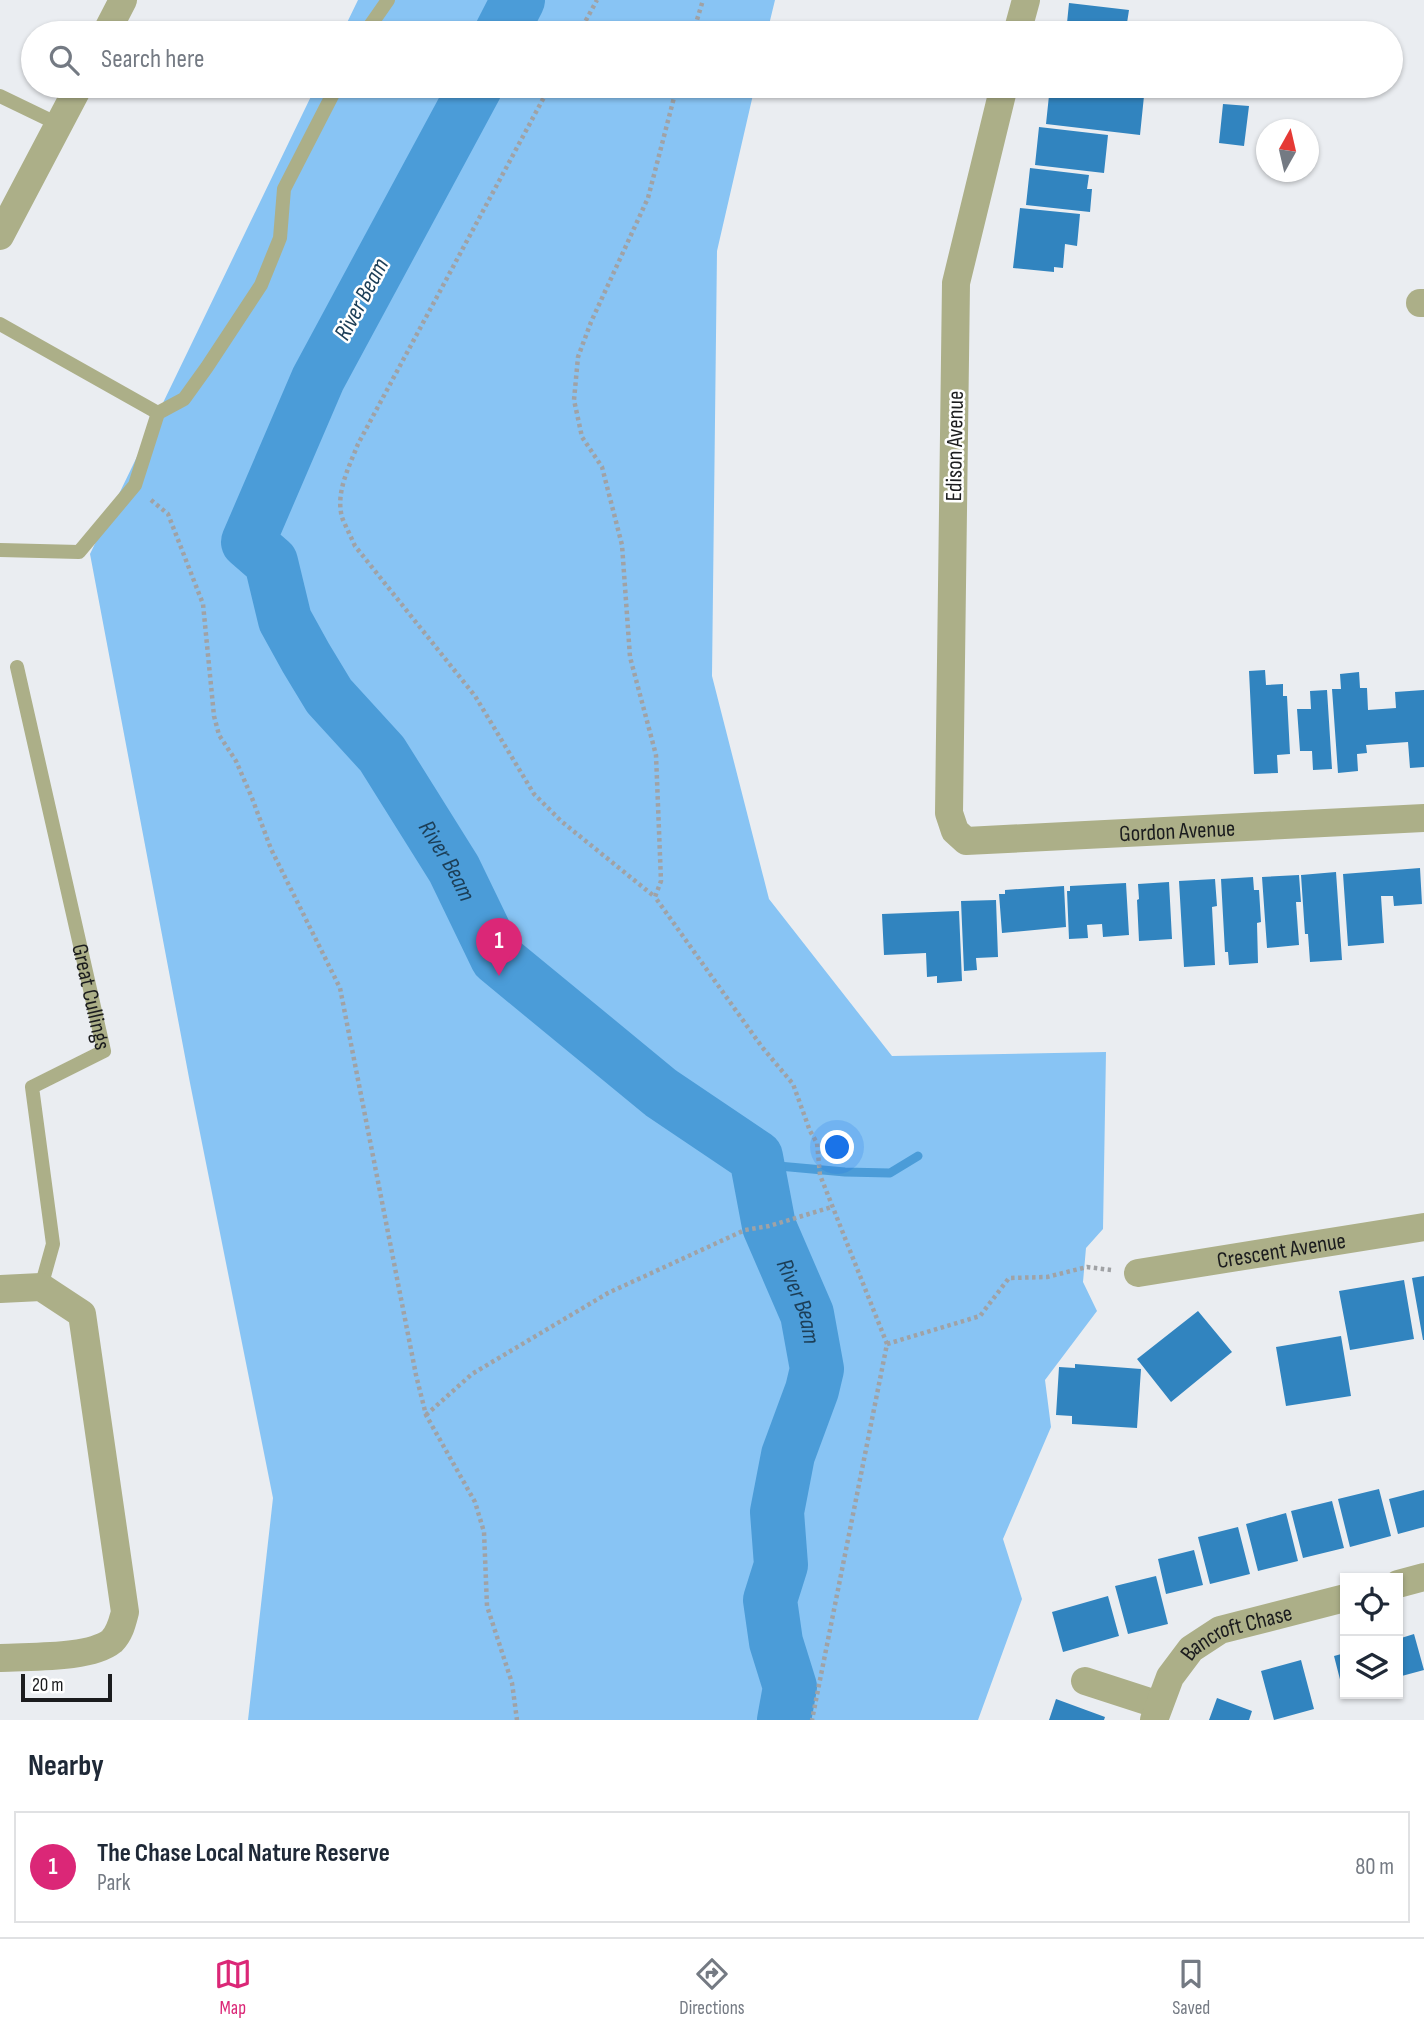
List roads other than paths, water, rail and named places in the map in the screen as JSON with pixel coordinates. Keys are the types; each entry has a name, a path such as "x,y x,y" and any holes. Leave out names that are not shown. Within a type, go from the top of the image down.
{"street":[{"path":"113,21 124,0"},
{"path":"1020,21 1026,0"},
{"path":"0,236 72,98"},
{"name":"Edison Avenue","path":"949,813 956,283 1001,98"},
{"name":"Gordon Avenue","path":"949,813 955,831 966,841 1424,818"},
{"name":"Crescent Avenue","path":"1138,1273 1424,1227"},
{"path":"0,1289 41,1287 82,1314 125,1612 120,1631 99,1650 0,1658"},
{"path":"1403,1583 1424,1577"},
{"name":"Bancroft Chase","path":"1086,1681 1156,1713 1170,1677 1191,1649 1220,1630 1340,1599"}],"lane":[{"path":"373,21 388,0"},
{"path":"0,96 58,124"},
{"path":"0,551 79,552 135,485 158,413 184,398 261,285 280,239 285,189 331,98"},
{"path":"0,324 158,413"},
{"name":"Great Cullings","path":"17,667 104,1051 32,1087 53,1244 41,1287"}],"waterway":[{"name":"River Beam","path":"507,21 518,0"},
{"name":"River Beam","path":"470,98 318,379 248,542 271,562 285,620 306,658 329,696 382,754 454,869 497,958 661,1093 756,1157 769,1226 807,1314 817,1369 788,1455 777,1512 781,1565 770,1600 776,1642 790,1687 784,1720"},
{"path":"757,1164 890,1173 918,1156"}],"place":[{"name":"The Chase Local Nature Reserve","path":"499,976"}]}
